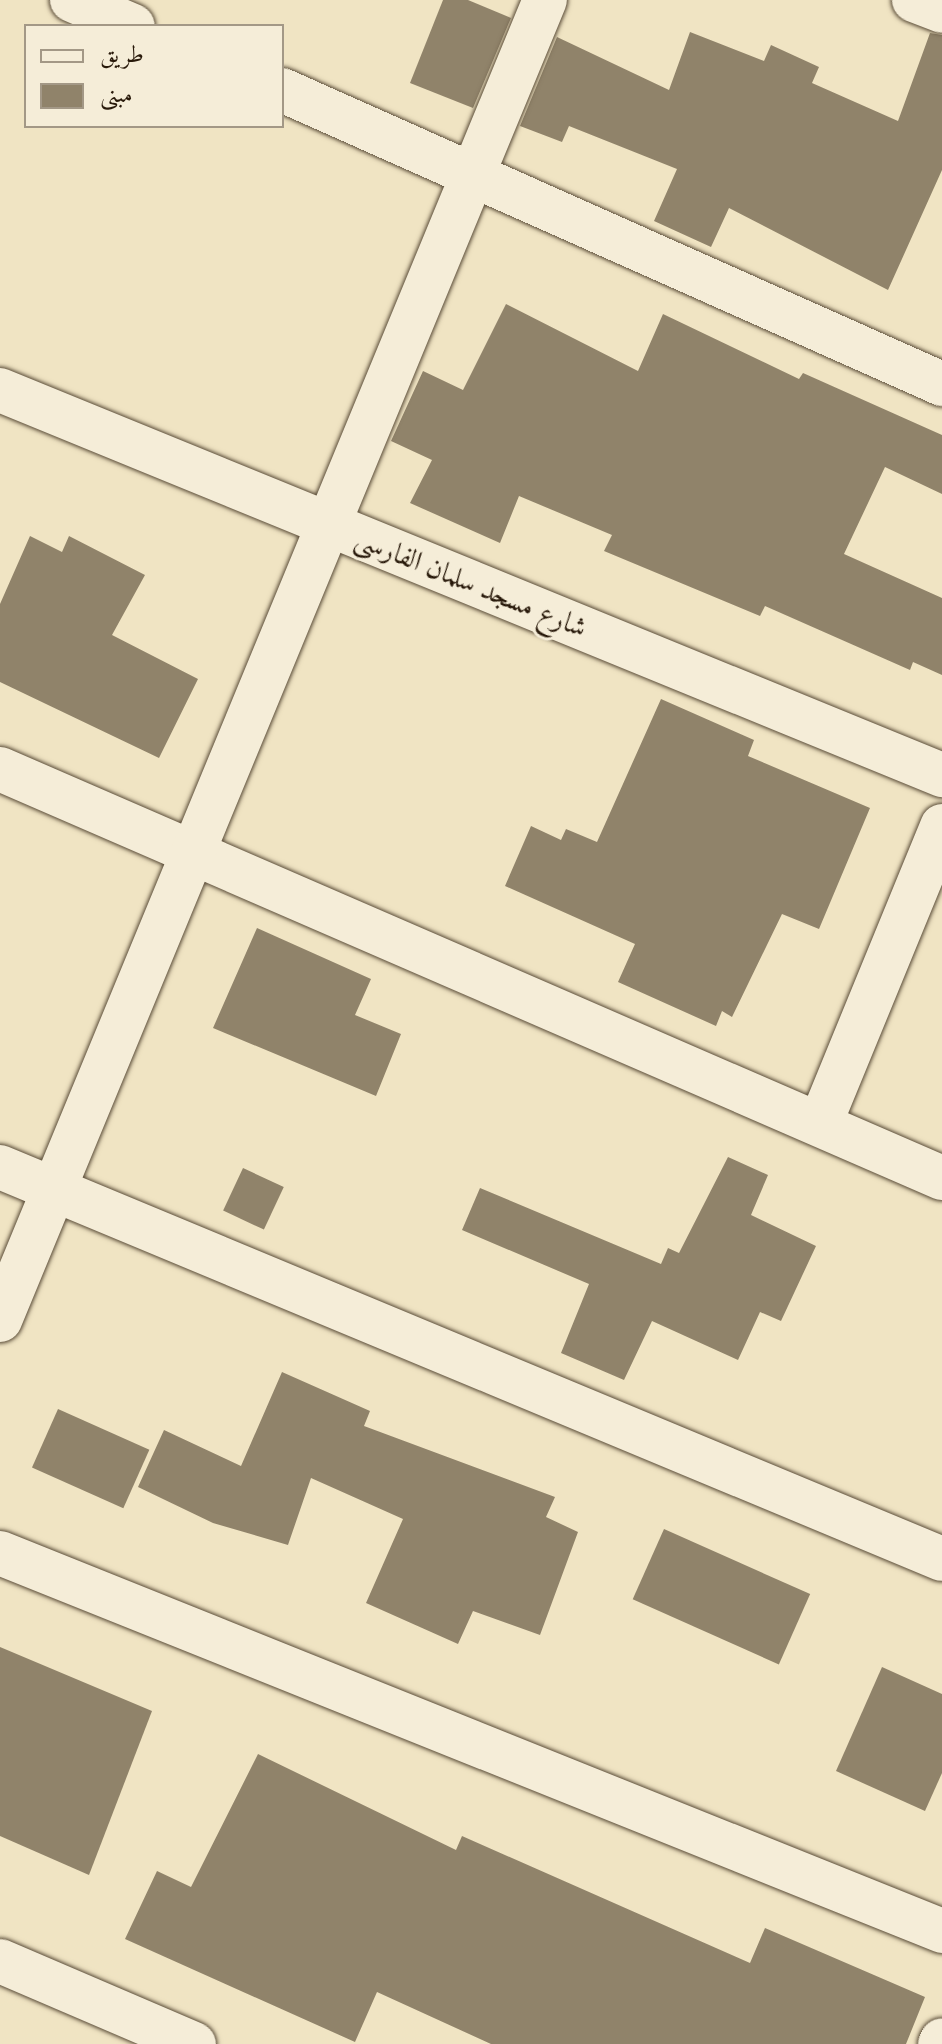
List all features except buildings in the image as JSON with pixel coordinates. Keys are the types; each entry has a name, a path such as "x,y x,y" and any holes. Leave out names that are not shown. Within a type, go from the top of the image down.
{"street":[{"path":"72,0 128,24"},
{"path":"0,1320 470,170 545,0"},
{"path":"914,0 942,11"},
{"path":"284,91 470,170 942,384"},
{"name":"شارع مسجد سلمان الفارسى","path":"0,390 942,775"},
{"path":"0,769 194,849 942,1178"},
{"path":"820,1124 942,826"},
{"path":"0,1167 942,1559"},
{"path":"0,1553 942,1931"},
{"path":"0,1961 194,2044"}]}
